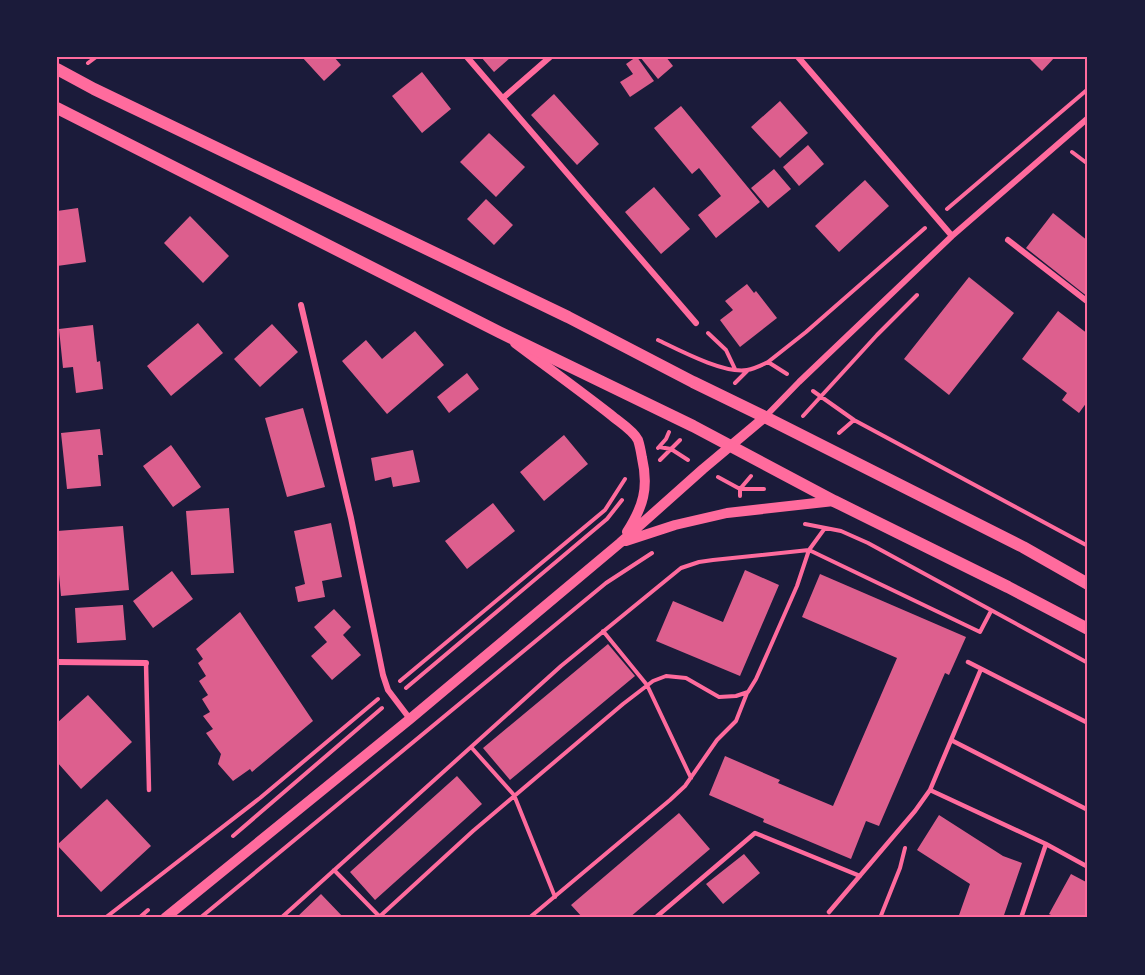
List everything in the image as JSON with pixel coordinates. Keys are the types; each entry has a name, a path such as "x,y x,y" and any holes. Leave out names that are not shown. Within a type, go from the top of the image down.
{"main road":[{"path":"57,69 94,89 568,317 1023,547 1088,584"},
{"path":"57,108 499,332 676,417 834,501 1008,586 1088,629"}],"street":[{"path":"466,57 696,323"},
{"path":"503,98 550,57"},
{"path":"798,57 952,236"},
{"path":"165,918 410,719 621,543 765,417 952,236 1088,118"},
{"path":"1008,240 1088,302"},
{"path":"301,305 351,518 383,675 388,690 410,719"},
{"path":"499,332 637,439 645,474 645,490 642,505 621,543"},
{"path":"621,543 675,525 742,510 834,501"},
{"path":"57,662 146,663"}],"lane":[{"path":"968,662 1088,723"},
{"path":"146,663 149,790"},
{"path":"829,912 915,811 930,790 981,669"},
{"path":"951,740 1088,810"},
{"path":"930,790 1046,844 1088,867"},
{"path":"655,918 756,833 860,876"},
{"path":"1021,918 1046,844"}],"path":[{"path":"96,57 88,63 99,68"},
{"path":"1068,149 1088,164"},
{"path":"696,323 726,350 735,370"},
{"path":"658,340 700,360 735,370 747,370 768,362 854,420 1088,546"},
{"path":"722,396 747,370"},
{"path":"659,447 676,417"},
{"path":"226,842 608,519 636,483 693,426"},
{"path":"641,453 659,447 671,449 740,489 742,510"},
{"path":"105,918 260,798 605,510 625,481 625,474"},
{"path":"800,524 841,531 868,543 1088,663"},
{"path":"530,918 685,786 717,740 736,721 797,586 809,550 825,528"},
{"path":"200,918 606,583 657,549"},
{"path":"281,918 561,666 681,568 713,560 809,550 980,632 991,611"},
{"path":"603,631 647,686 691,778"},
{"path":"334,870 379,917 514,795 653,681 666,676 686,678 719,697 736,696 748,692"},
{"path":"471,747 514,795 555,897"},
{"path":"880,918 900,868 905,848"},
{"path":"139,918 157,903"}],"building":[{"path":"302,57 334,57 341,65 324,81"},
{"path":"481,57 511,57 494,72"},
{"path":"636,57 654,81 630,97 620,82 633,74 626,64"},
{"path":"640,57 666,57 673,66 658,79"},
{"path":"1028,57 1055,57 1042,71"},
{"path":"422,72 451,109 422,133 392,96"},
{"path":"554,94 599,144 577,165 531,115"},
{"path":"780,101 808,133 780,158 751,127"},
{"path":"681,106 760,202 716,238 698,215 721,196 699,168 692,174 654,128"},
{"path":"489,133 525,167 496,197 460,162"},
{"path":"808,145 824,164 799,186 783,167"},
{"path":"774,169 791,189 768,208 751,188"},
{"path":"865,180 889,206 839,252 815,226"},
{"path":"654,187 690,229 661,254 625,212"},
{"path":"486,199 513,225 494,245 467,219"},
{"path":"78,208 86,262 57,266 57,211"},
{"path":"1053,213 1088,241 1088,297 1026,248"},
{"path":"190,216 229,256 203,283 164,243"},
{"path":"969,277 1014,313 949,395 904,359"},
{"path":"747,284 754,293 756,291 777,318 740,347 720,320 733,310 725,301"},
{"path":"1058,311 1088,334 1088,403 1079,413 1062,400 1067,393 1022,359"},
{"path":"198,323 223,353 171,396 147,366"},
{"path":"272,324 298,352 260,387 234,359"},
{"path":"93,325 103,389 76,393 73,367 63,368 59,329"},
{"path":"415,331 444,365 387,414 342,361 366,340 382,359"},
{"path":"467,373 479,389 449,413 437,397"},
{"path":"303,408 325,487 287,497 265,418"},
{"path":"100,429 103,455 98,455 101,486 67,489 61,433"},
{"path":"564,435 588,464 544,501 520,472"},
{"path":"171,445 201,487 173,507 143,466"},
{"path":"413,450 420,482 393,487 391,477 375,481 371,458"},
{"path":"493,503 515,531 467,569 445,541"},
{"path":"229,508 234,573 191,575 186,511"},
{"path":"331,523 342,577 322,581 325,597 298,602 295,587 305,584 294,531"},
{"path":"123,526 129,590 61,596 57,531"},
{"path":"745,570 779,585 740,676 656,641 673,601 723,622"},
{"path":"172,571 193,599 153,628 133,601"},
{"path":"820,574 966,637 949,675 945,673 879,826 866,821 851,859 763,822 764,819 709,795 725,756 780,780 778,783 833,806 897,658 802,617"},
{"path":"123,605 126,640 77,643 75,608"},
{"path":"334,609 351,627 343,635 361,655 332,680 311,656 327,642 314,627"},
{"path":"240,612 313,721 252,772 250,769 233,781 218,764 221,754 206,733 213,729 203,716 210,712 202,699 208,695 199,681 206,676 198,663 203,659 196,649"},
{"path":"608,644 635,676 510,780 483,748"},
{"path":"88,695 132,742 81,789 57,762 57,723"},
{"path":"457,776 482,804 375,900 350,872"},
{"path":"107,799 151,846 101,892 57,845"},
{"path":"679,813 710,849 629,918 583,918 571,905"},
{"path":"939,815 1003,856 1022,863 1003,918 958,918 970,884 917,850"},
{"path":"744,854 760,873 723,904 706,884"},
{"path":"1071,874 1088,883 1088,918 1057,918 1049,914"},
{"path":"321,894 344,918 296,918"}]}
